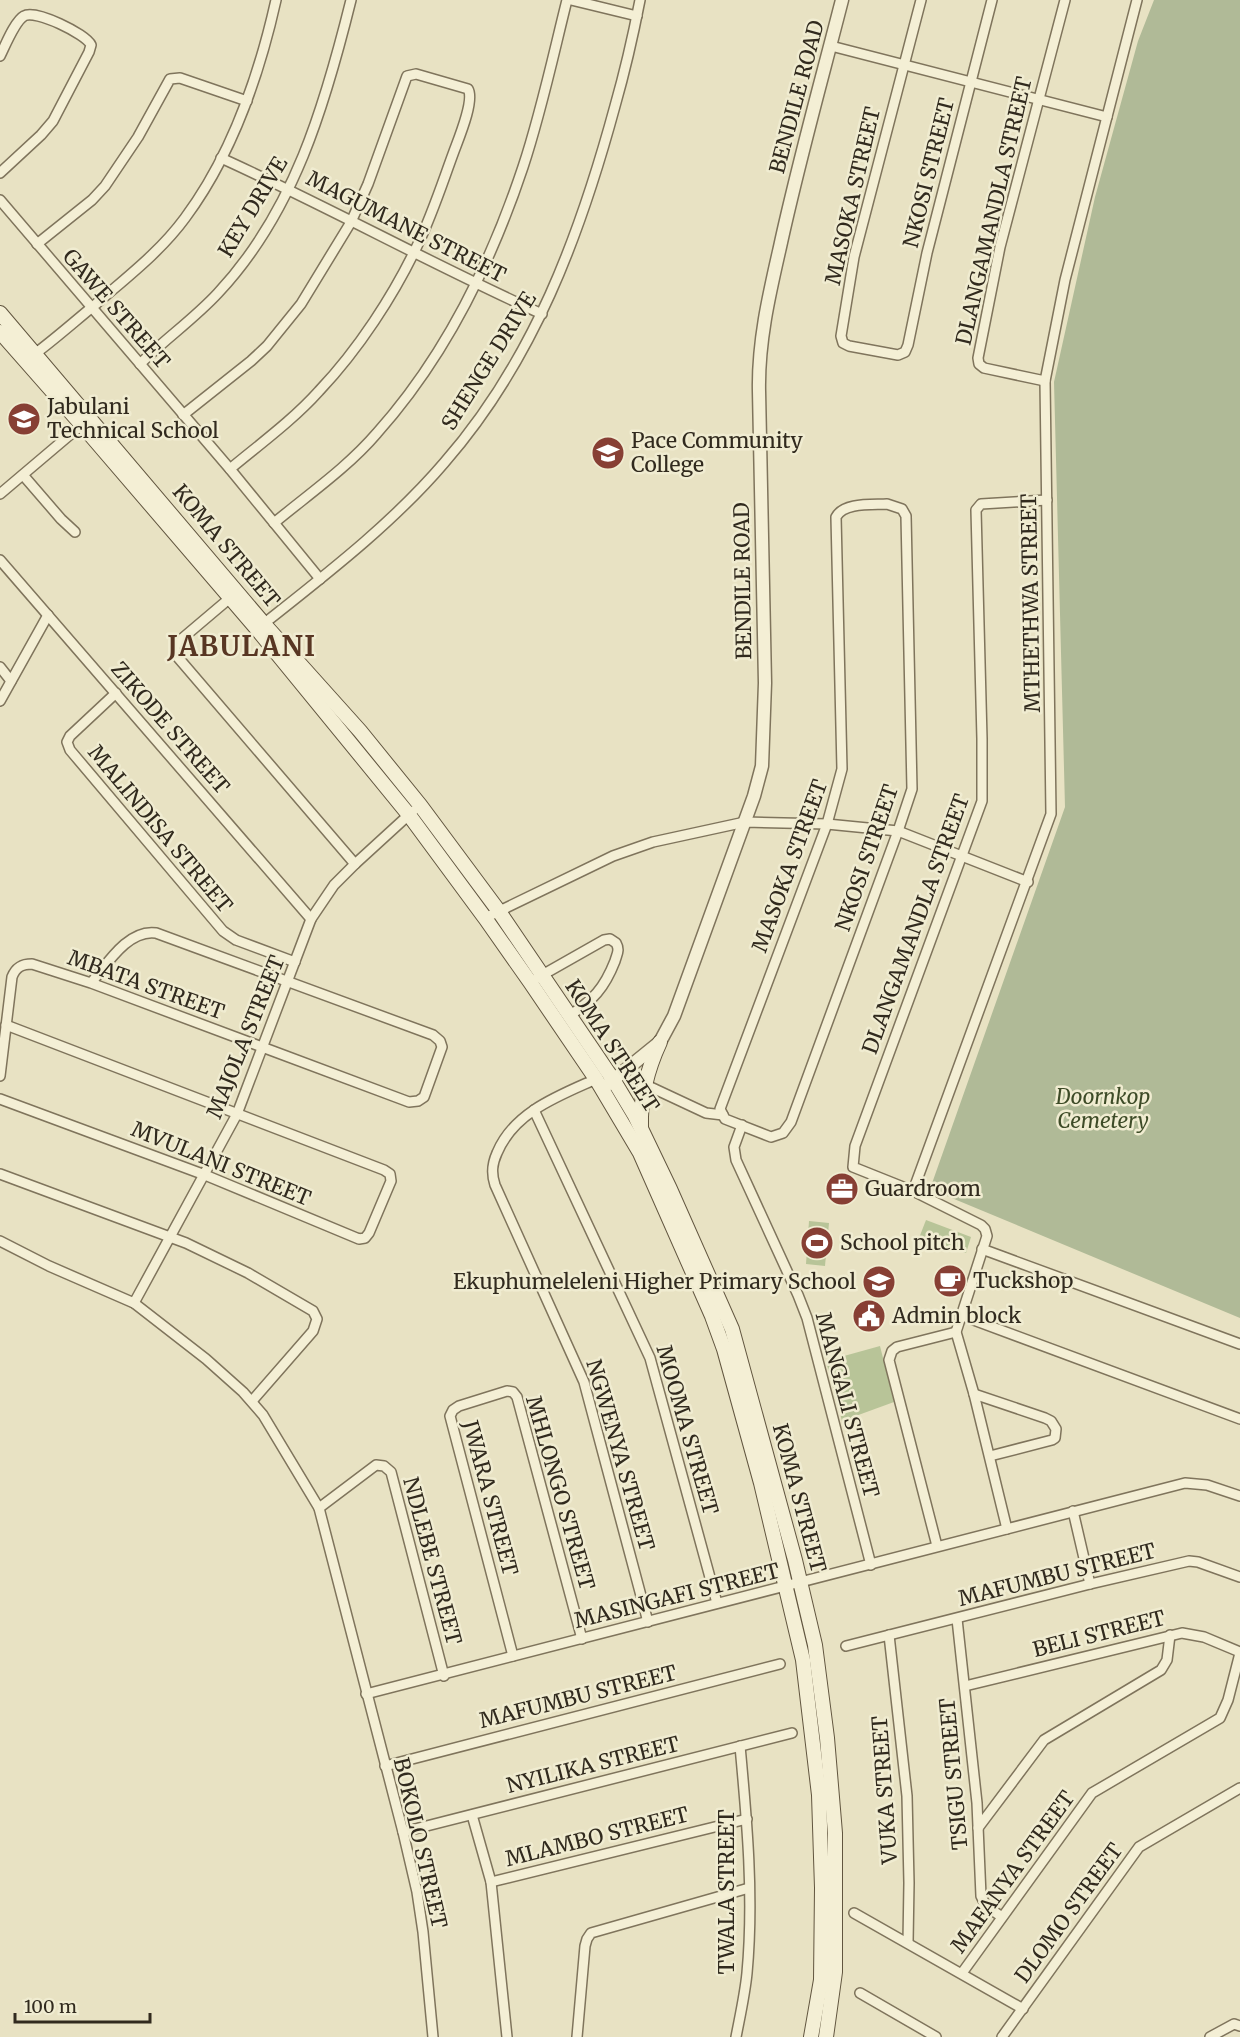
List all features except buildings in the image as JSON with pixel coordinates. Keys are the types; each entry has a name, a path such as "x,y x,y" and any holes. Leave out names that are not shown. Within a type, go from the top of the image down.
{"main road":[{"name":"KOMA STREET","path":"0,313 30,357 414,810 492,914 536,979 640,1153 719,1333 761,1483 803,1660 821,1820 822,1958 819,1997 811,2037"},
{"name":"KOMA STREET","path":"0,332 30,357"},
{"name":"KOMA STREET","path":"86,421 230,598 260,626"},
{"name":"KOMA STREET","path":"536,979 569,1016 614,1081 670,1190 732,1329 801,1583 820,1674 835,1833 835,1972 826,2037"},
{"path":"641,1131 640,1113 644,1084 660,1042"}],"street":[{"path":"30,357 160,248 190,211 211,178 239,123 276,0"},
{"name":"KEY DRIVE","path":"140,364 218,293 249,254 290,189 324,100 351,0"},
{"path":"274,523 363,448 391,418 425,372 476,284 523,167 569,0 637,16"},
{"name":"SHENGE DRIVE","path":"260,626 320,579 408,502 445,462 483,412 512,367 553,292 592,186 630,50 640,0"},
{"name":"BENDILE ROAD","path":"598,1084 614,1081 660,1042 674,1016 761,772 765,683 760,351 766,311 788,210 842,0"},
{"name":"MASOKA STREET","path":"902,354 895,355 849,346 843,343 841,336 854,257 921,0"},
{"name":"NKOSI STREET","path":"902,354 908,348 927,253 992,0"},
{"name":"DLANGAMANDLA STREET","path":"1046,381 984,368 979,364 978,358 1000,247 1065,0"},
{"name":"MTHETHWA STREET","path":"913,1191 1049,824 1052,801 1046,381 1065,280 1137,0"},
{"path":"0,56 19,20 28,15 38,15 84,36 90,43 89,52 53,121 0,173"},
{"path":"831,46 1107,117"},
{"path":"183,415 233,377 267,346 301,304 351,222 368,184 406,76 416,74 469,90 471,97 460,133 414,252 367,331 320,390 297,413 230,469"},
{"path":"37,244 92,200 105,186 138,137 170,79 180,78 247,100"},
{"name":"MAGUMANE STREET","path":"221,158 290,189 351,222 542,314"},
{"name":"GAWE STREET","path":"0,200 230,469 320,579"},
{"path":"0,494 86,421"},
{"path":"23,475 75,532"},
{"name":"DLANGAMANDLA STREET","path":"913,1191 853,1167 855,1146 978,815 983,793 976,510 981,504 1047,500"},
{"name":"MASOKA STREET","path":"721,1112 827,824 842,770 836,517 840,510 847,508 887,504 902,509"},
{"name":"NKOSI STREET","path":"644,1084 706,1113 721,1112 725,1119 771,1137 787,1130 912,789 906,516 902,509"},
{"name":"ZIKODE STREET","path":"0,560 311,919"},
{"path":"230,598 178,642 175,654 355,864"},
{"path":"0,701 48,615"},
{"path":"0,667 11,681"},
{"name":"MALINDISA STREET","path":"117,693 72,732 68,741 70,750 223,931 236,940 295,962"},
{"name":"MAJOLA STREET","path":"134,1304 237,1114 311,919 334,885 414,810"},
{"path":"492,914 632,849 652,842 745,822 827,824 898,831 1028,882"},
{"path":"91,983 134,936 148,932 288,981"},
{"path":"536,979 604,940 610,939 618,945 618,952 603,988 590,1002 569,1016"},
{"name":"MBATA STREET","path":"6,1025 12,977 19,966 32,963 404,1100 416,1102 421,1100 426,1094 442,1047 436,1037 288,981"},
{"path":"0,1076 6,1025 237,1114"},
{"name":"NGWENYA STREET","path":"598,1084 534,1110 517,1123 501,1144 493,1163 494,1180 584,1382 648,1622"},
{"name":"MVULANI STREET","path":"0,1099 205,1175 361,1239 365,1238 391,1176 384,1170 237,1114"},
{"name":"MOOMA STREET","path":"534,1110 650,1358 717,1603"},
{"name":"MANGALI STREET","path":"742,1125 734,1147 736,1160 807,1318 871,1565"},
{"path":"0,1174 170,1236 248,1273 303,1304 316,1315 313,1331 252,1401"},
{"path":"913,1191 981,1226 985,1229 987,1236 956,1332 974,1394 1007,1528"},
{"name":"BOKOLO STREET","path":"0,1241 48,1266 134,1304 206,1359 252,1401 319,1508 404,1832 421,1912 433,2037"},
{"path":"982,1249 1240,1344"},
{"path":"960,1315 1240,1419"},
{"path":"937,1546 889,1360 892,1351 897,1347 956,1332"},
{"name":"JWARA STREET","path":"512,1391 505,1391 459,1406 451,1411 450,1416 513,1656"},
{"name":"MHLONGO STREET","path":"512,1391 517,1397 582,1639"},
{"path":"974,1394 1045,1418 1051,1421 1056,1429 1055,1438 1052,1440 990,1456"},
{"name":"NDLEBE STREET","path":"319,1508 376,1465 384,1466 390,1472 444,1676"},
{"name":"MASINGAFI STREET","path":"366,1694 444,1676 717,1603 1191,1482 1240,1496"},
{"path":"1073,1511 1090,1584"},
{"name":"MAFUMBU STREET","path":"846,1646 1189,1561 1240,1576"},
{"name":"TSIGU STREET","path":"957,1619 978,1828 981,1896 986,1906 1002,1917"},
{"name":"BELI STREET","path":"965,1686 1182,1633 1195,1634 1240,1652"},
{"name":"VUKA STREET","path":"889,1635 907,1796 908,1942"},
{"path":"978,1828 1044,1740 1161,1670 1167,1660 1170,1635"},
{"name":"MAFANYA STREET","path":"962,1973 1092,1793 1220,1718 1228,1700 1240,1652"},
{"name":"MAFUMBU STREET","path":"385,1766 780,1664"},
{"name":"NYILIKA STREET","path":"404,1832 792,1733"},
{"name":"TWALA STREET","path":"736,2037 747,1975 749,1888 747,1818 740,1746"},
{"name":"DLOMO STREET","path":"1002,2037 1139,1847 1240,1788"},
{"path":"472,1815 490,1882 507,2037"},
{"name":"MLAMBO STREET","path":"490,1882 747,1818"},
{"path":"577,2037 585,1946 586,1939 591,1933 749,1888"},
{"path":"854,1913 1023,2008"},
{"path":"860,1993 936,2037"},
{"path":"1210,2037 1237,2025"}],"green space":[{"name":"Doornkop Cemetery","path":"1154,0 1240,0 1240,1318 930,1189 1065,807 1054,382 1095,197 1138,41"},
{"path":"926,1220 971,1237 966,1253 919,1238"},
{"name":"School pitch","path":"809,1221 829,1223 825,1266 806,1264"},
{"path":"880,1346 894,1402 842,1421 826,1361"}],"place":[{"name":"Jabulani Technical School","path":"24,419"},
{"name":"Pace Community College","path":"608,453"},
{"name":"Guardroom","path":"842,1189"},
{"name":"School pitch","path":"817,1243"},
{"name":"Tuckshop","path":"950,1281"},
{"name":"Ekuphumeleleni Higher Primary School","path":"879,1282"},
{"name":"Admin block","path":"869,1316"}],"district":[{"name":"JABULANI","path":"242,647"}]}
